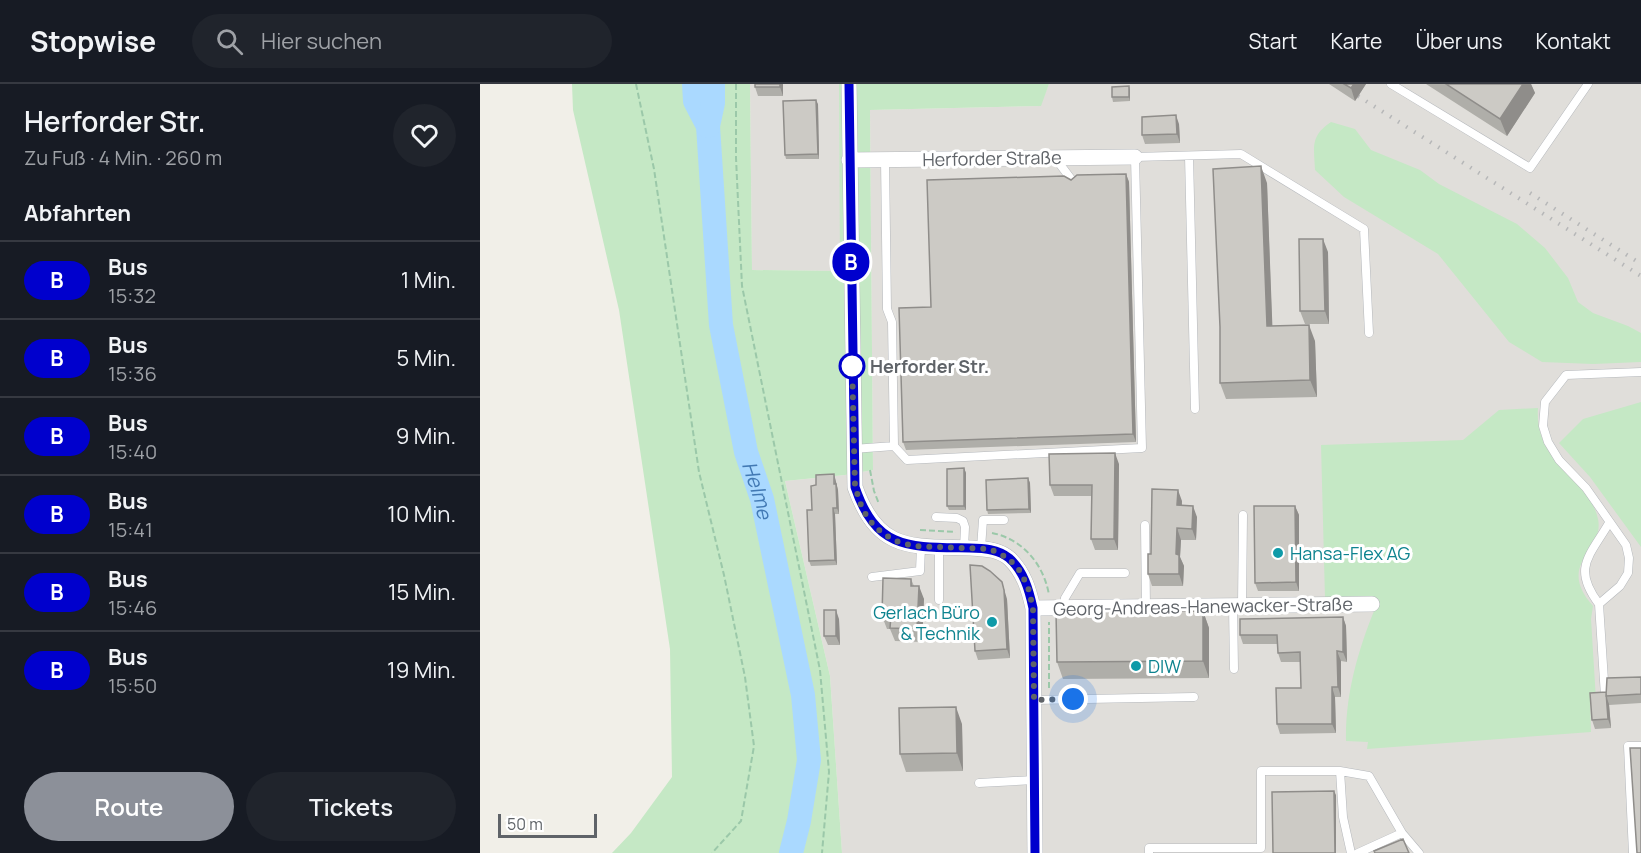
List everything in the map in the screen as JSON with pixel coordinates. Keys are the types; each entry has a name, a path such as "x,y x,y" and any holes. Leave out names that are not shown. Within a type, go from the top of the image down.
{"street":[{"path":"849,84 849,160 861,448 855,487 868,519 882,533 896,541 921,547 990,549 1008,558 1020,571 1028,587 1033,608 1041,700 1034,780 1035,853"},
{"name":"Herforder Straße","path":"849,160 1135,157"},
{"name":"Georg-Andreas-Hanewacker-Straße","path":"1033,608 1372,604"}],"lane":[{"path":"1391,84 1530,168 1588,84"},
{"path":"885,159 887,309 892,322 894,446 907,460 1142,448 1135,157 1241,154 1364,229 1369,333"},
{"path":"1189,156 1195,409"},
{"path":"1055,158 1074,183"},
{"path":"1599,604 1620,586 1628,573 1629,558 1626,545 1586,488 1559,460 1548,442 1543,426 1545,402 1566,375 1641,372"},
{"path":"861,448 894,446"},
{"path":"1234,669 1243,515"},
{"path":"936,517 963,520 964,548"},
{"path":"981,548 983,520 1004,520"},
{"path":"1605,696 1599,604 1589,591 1583,573 1588,558 1609,523"},
{"path":"1145,525 1146,607"},
{"path":"872,577 920,571 921,547"},
{"path":"939,547 939,600"},
{"path":"1056,608 1080,573 1125,573"},
{"path":"1041,700 1194,697"},
{"path":"1633,853 1628,746 1641,746"},
{"path":"1149,853 1149,848 1260,848 1261,771 1340,771 1369,776 1401,833 1419,853"},
{"path":"1340,771 1343,817 1351,853"},
{"path":"979,783 1034,780"},
{"path":"1358,853 1401,833"}],"path":[{"path":"636,84 654,169 699,472 745,676 754,746 741,820 712,853"},
{"path":"736,84 742,286 820,670 829,772 822,853"},
{"path":"861,448 880,505"},
{"path":"914,530 965,532"},
{"path":"982,532 999,535 1030,553 1041,569 1056,608 1041,700"},
{"path":"1049,654 1056,654"}],"shaded area":[{"path":"750,84 839,84 841,271 752,270"},
{"path":"1049,84 1641,84 1641,853 842,853 830,676 785,481 873,470 870,110 1040,106"}],"green space":[{"path":"572,84 750,84 752,270 840,271 839,84 1049,84 1041,106 870,110 873,470 785,481 830,676 842,853 612,853 631,833 672,777 670,649 619,310 573,110"},
{"path":"1331,122 1355,129 1371,150 1420,170 1439,184 1517,224 1545,248 1568,278 1578,302 1593,313 1641,333 1641,362 1593,364 1542,362 1509,342 1438,254 1344,197 1315,170 1316,137"},
{"path":"1641,402 1641,547 1590,477 1559,443 1583,419"},
{"path":"1538,408 1539,427 1544,443 1553,457 1584,492 1593,505 1598,519 1595,540 1584,558 1579,579 1583,591 1593,606 1591,619 1596,700 1590,700 1591,732 1367,749 1368,742 1346,741 1348,704 1355,668 1379,599 1325,598 1321,445 1463,440 1499,410"}],"building":[{"path":"755,84 780,84 780,87 755,87"},
{"path":"1446,84 1523,84 1500,119"},
{"path":"1129,86 1129,97 1112,97 1112,87"},
{"path":"816,100 818,154 785,155 783,101"},
{"path":"1176,115 1177,134 1142,135 1142,117"},
{"path":"1261,166 1267,326 1309,325 1310,380 1220,383 1220,327 1213,169"},
{"path":"1126,174 1133,434 903,442 899,308 931,307 927,180 1064,176 1071,180 1077,175"},
{"path":"1299,239 1323,239 1325,311 1300,311"},
{"path":"1115,453 1114,539 1091,539 1092,485 1050,485 1049,454"},
{"path":"964,468 964,506 947,506 947,469"},
{"path":"834,474 837,508 833,508 835,560 809,561 807,510 812,510 811,486 816,485 816,475"},
{"path":"1028,478 1029,509 987,510 986,480"},
{"path":"1152,489 1178,490 1177,505 1193,506 1192,529 1177,528 1176,554 1179,555 1179,574 1148,574 1148,554 1151,554"},
{"name":"Hansa-Flex AG","path":"1254,506 1295,506 1296,582 1255,583"},
{"name":"Gerlach Büro & Technik","path":"970,565 982,566 1002,582 1007,649 975,651"},
{"path":"883,578 911,579 911,586 919,586 917,629 890,628 891,616 882,616"},
{"path":"824,610 836,610 836,636 824,636"},
{"name":"DIW","path":"1203,611 1203,661 1057,662 1056,612"},
{"path":"1343,617 1343,652 1337,651 1338,687 1332,687 1332,724 1277,724 1276,688 1301,688 1300,652 1278,653 1277,635 1240,635 1240,619"},
{"path":"1641,677 1641,694 1606,696 1607,678"},
{"path":"1606,692 1608,719 1592,720 1590,693"},
{"path":"956,707 957,753 900,754 899,708"},
{"path":"1630,748 1641,748 1641,853 1637,853"},
{"path":"1334,791 1335,853 1273,853 1272,792"},
{"path":"1403,839 1409,853 1375,853 1374,851"}],"waterway":[{"name":"Helme","path":"694,84 695,101 708,126 721,325 746,452 762,499 803,695 809,760 791,853"},
{"name":"Helme","path":"708,126 713,103 713,84"}],"railway":[{"path":"1358,96 1641,276"},
{"path":"1530,193 1641,264"}],"bus line":[{"name":"B","path":"849,84 855,487 868,519 882,533 896,541 913,546 990,549 1008,558 1020,571 1028,587 1033,608 1035,853"}],"place":[{"name":"Herforder Str.","path":"852,366"},
{"name":"Hansa-Flex AG","path":"1278,553"},
{"name":"Gerlach Büro & Technik","path":"992,622"},
{"name":"DIW","path":"1136,666"}],"route":[{"path":"852,366 852,360 855,487 868,519 882,533 896,541 913,546 990,549 1008,558 1020,571 1028,587 1033,608 1034,700 1073,699"}]}
